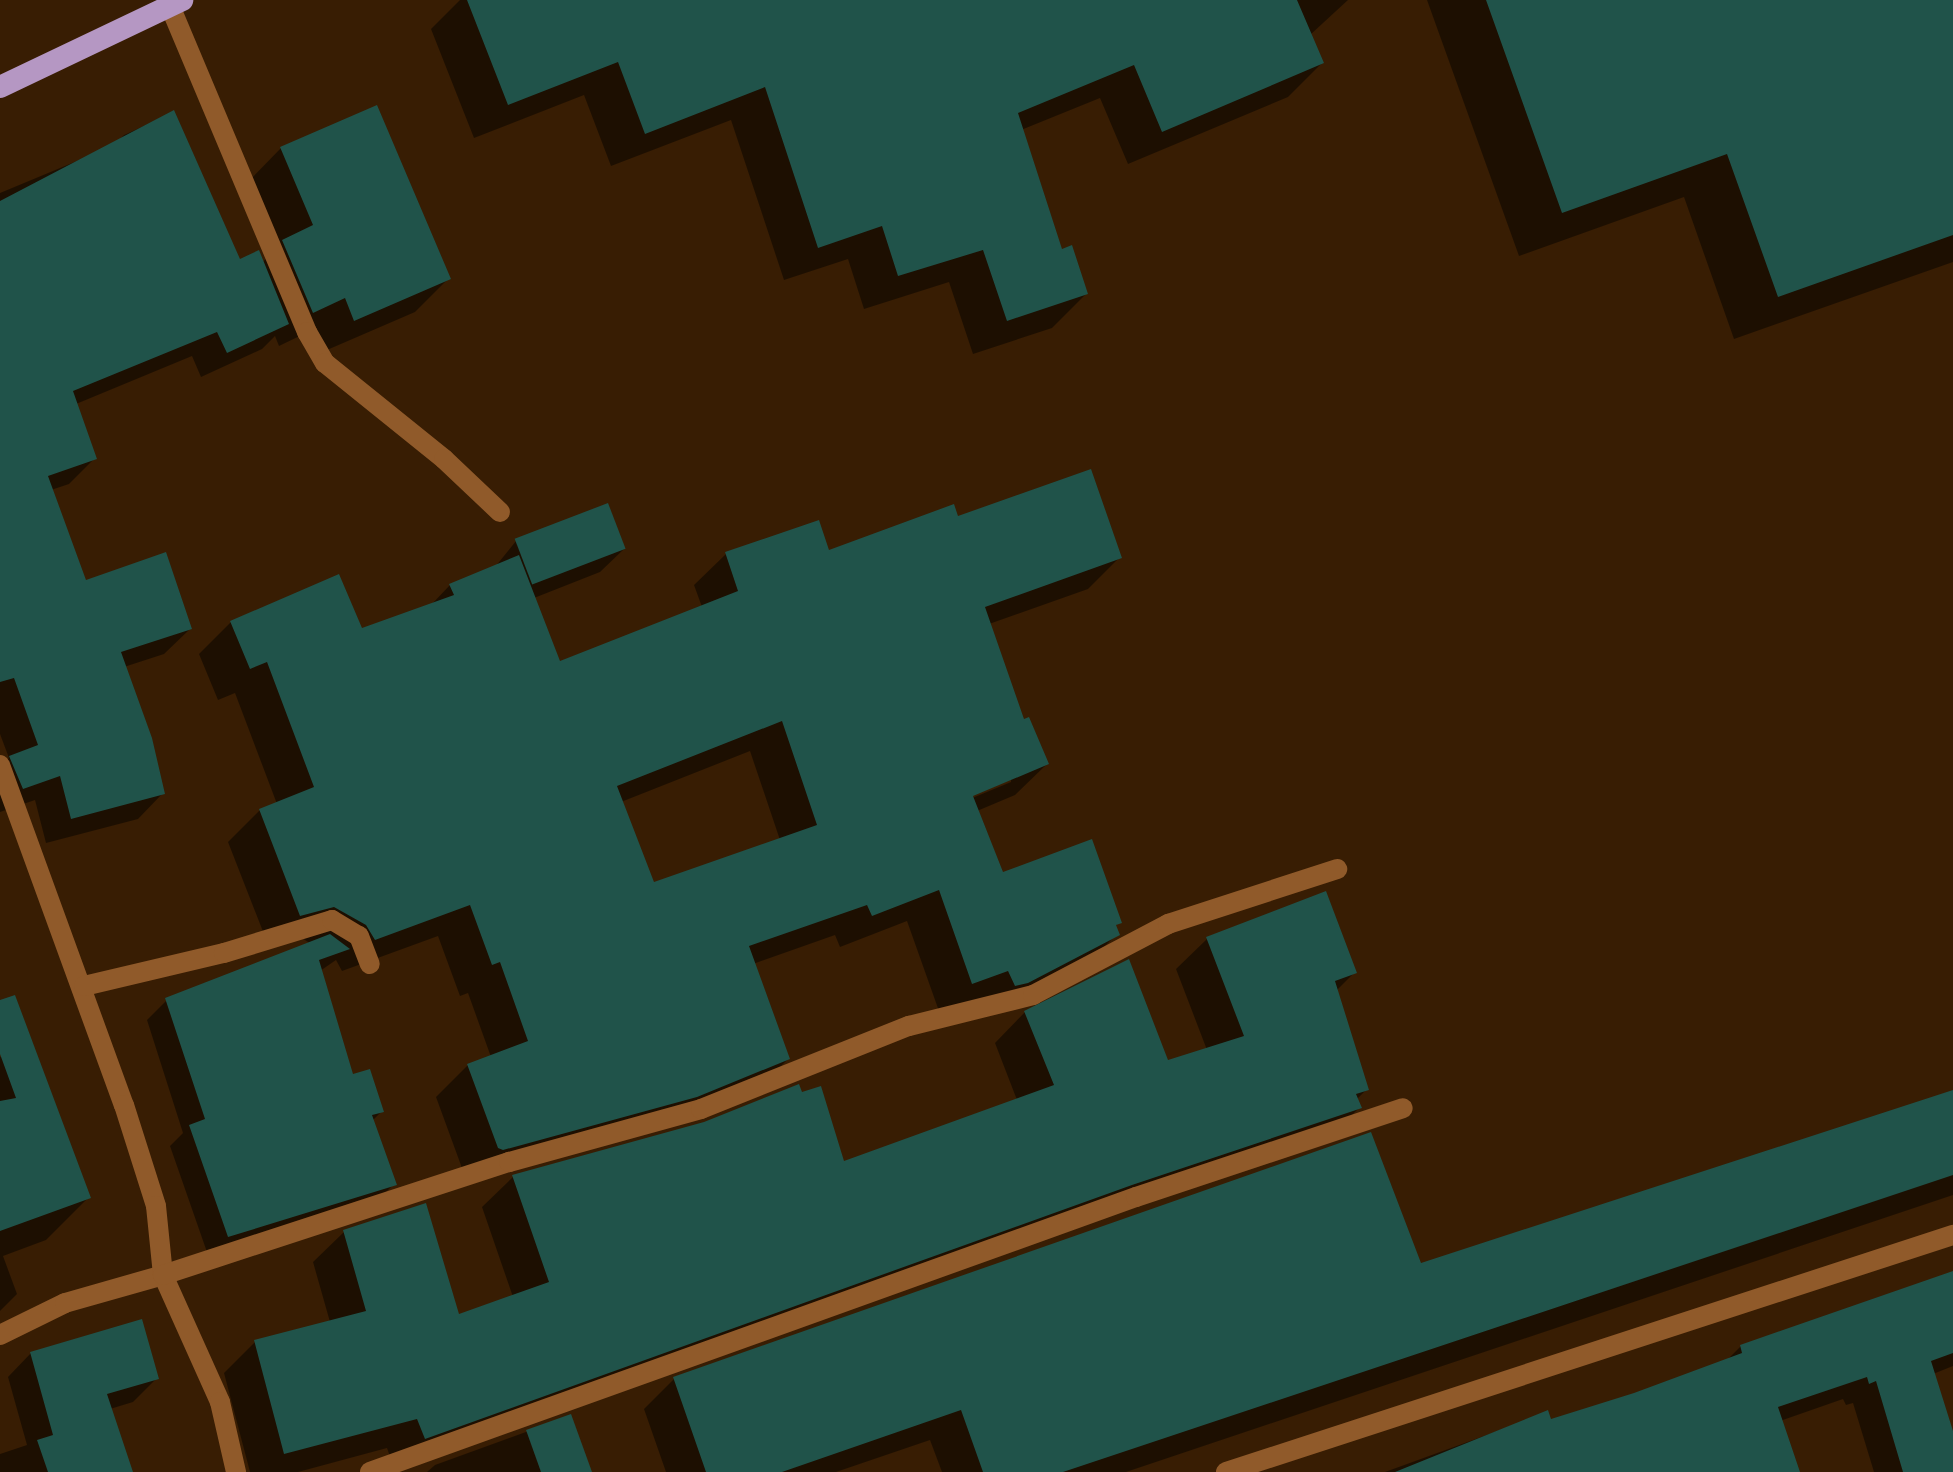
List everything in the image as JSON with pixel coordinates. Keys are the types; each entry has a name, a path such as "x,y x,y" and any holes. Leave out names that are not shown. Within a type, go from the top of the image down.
{"highway":[{"path":"0,87 176,3"}],"street":[{"path":"176,3 307,332 325,363 444,459 500,512"},
{"path":"0,765 84,986 156,1206 163,1275 220,1402 236,1472"},
{"path":"0,1335 65,1303 163,1275 509,1162 701,1109 909,1026 1033,995 1168,924 1337,869"},
{"path":"84,986 332,920 359,936 370,964"},
{"path":"370,1472 1136,1197 1403,1108"},
{"path":"1226,1472 1953,1235"}],"building":[{"path":"467,0 1297,0 1324,63 1162,132 1134,65 1018,113 1062,249 1072,245 1088,294 1007,321 983,250 898,276 882,226 818,248 765,87 645,134 618,62 508,105"},
{"path":"1486,0 1953,0 1953,235 1778,297 1727,154 1562,213"},
{"path":"377,105 451,279 354,321 345,298 313,313 282,240 313,225 280,147"},
{"path":"174,110 240,259 259,250 289,324 227,353 217,332 73,391 97,459 48,476 86,580 166,552 192,629 121,652 152,738 165,794 71,819 60,776 23,789 9,756 38,745 14,678 0,682 0,201"},
{"path":"1091,469 1122,558 985,607 1024,719 1029,717 1049,764 973,796 1003,872 1092,839 1122,923 1116,925 1120,935 1028,983 1015,986 1008,971 972,984 939,890 872,916 867,905 749,946 790,1059 697,1097 503,1150 498,1148 467,1064 528,1041 500,962 492,965 470,905 375,940 366,925 334,907 300,916 259,809 314,787 267,662 250,669 230,621 339,574 362,628 454,595 449,584 519,555 560,661 738,591 725,552 819,520 829,550 954,504 958,516","holes":["782,721 817,825 654,882 617,786"]},
{"path":"608,503 626,549 532,585 515,539"},
{"path":"1326,891 1357,973 1335,981 1369,1090 1356,1094 1362,1108 1132,1185 425,1439 417,1419 284,1454 254,1340 366,1311 343,1230 426,1203 459,1314 549,1282 512,1175 704,1122 799,1084 802,1092 821,1086 844,1161 1054,1085 1024,1011 1129,959 1168,1060 1244,1036 1206,937"},
{"path":"330,934 350,949 319,960 353,1074 370,1069 384,1112 372,1115 397,1185 228,1237 189,1125 205,1119 165,998"},
{"path":"15,995 91,1198 0,1231 0,1101 16,1098 0,1054 0,1000"},
{"path":"1953,1090 1953,1175 1063,1472 983,1472 961,1410 782,1472 706,1472 673,1377 1371,1132 1421,1263"},
{"path":"1953,1271 1953,1353 1931,1361 1953,1431 1953,1472 1903,1472 1876,1381 1869,1384 1867,1377 1778,1407 1800,1472 1395,1472 1548,1410 1551,1419 1634,1393 1742,1353 1740,1345"},
{"path":"142,1319 159,1379 107,1394 133,1472 48,1472 37,1440 53,1435 30,1352"},
{"path":"571,1414 592,1472 541,1472 526,1430"}]}
